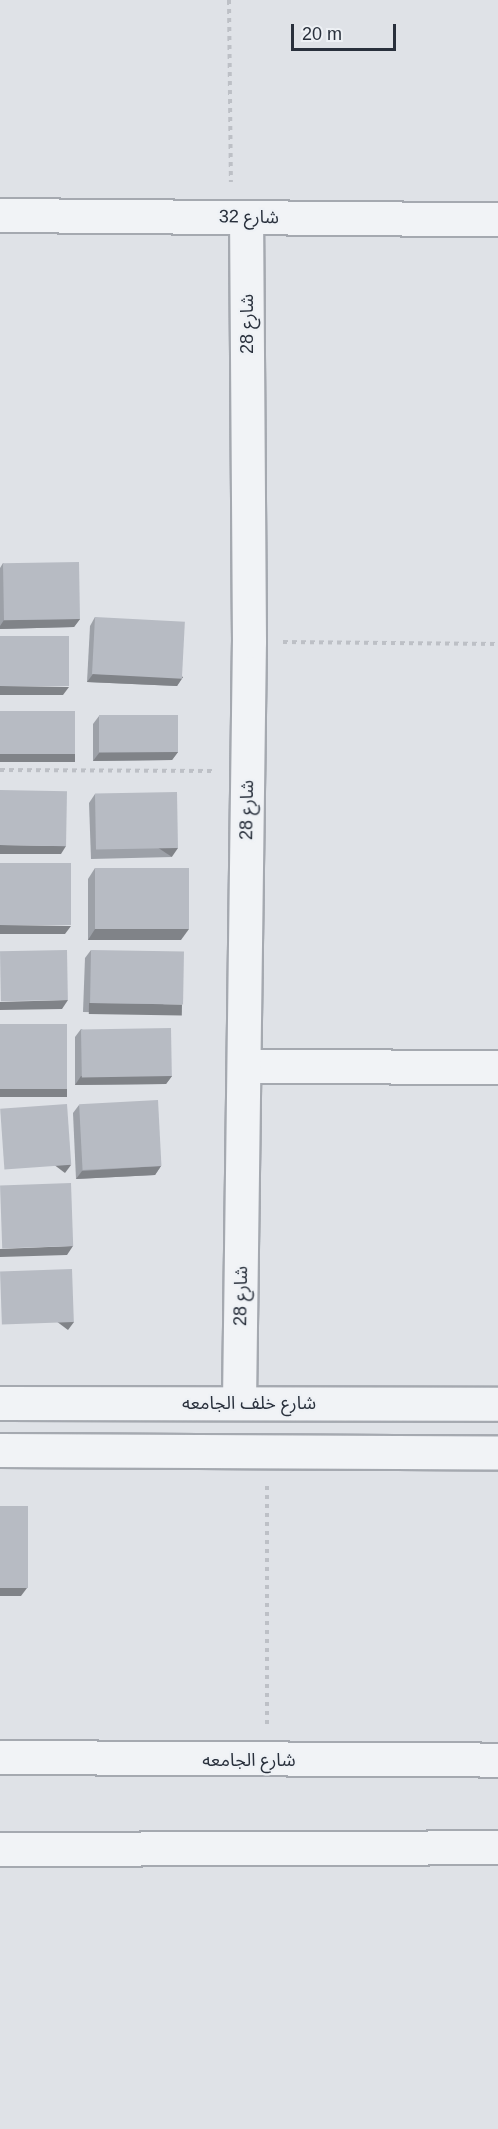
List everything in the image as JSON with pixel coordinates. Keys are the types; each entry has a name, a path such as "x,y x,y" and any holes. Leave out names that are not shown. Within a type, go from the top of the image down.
{"street":[{"name":"شارع 32","path":"0,215 498,219"},
{"name":"شارع 28","path":"238,217 249,641 239,1402"},
{"path":"244,1066 498,1067"},
{"name":"شارع خلف الجامعه","path":"0,1403 498,1404"},
{"path":"0,1450 498,1453"},
{"name":"شارع الجامعه","path":"0,1757 498,1760"},
{"path":"0,1849 498,1847"}],"path":[{"path":"229,0 238,217"},
{"path":"249,641 498,644"},
{"path":"0,770 248,771"},
{"path":"267,1452 267,1760"}],"building":[{"path":"79,562 80,619 4,620 3,563"},
{"path":"95,617 185,622 182,679 92,674"},
{"path":"0,636 69,636 69,686 0,686"},
{"path":"0,711 75,711 75,754 0,754"},
{"path":"99,715 178,715 178,752 99,752"},
{"path":"0,790 67,791 66,846 0,845"},
{"path":"177,792 178,848 96,849 95,793"},
{"path":"0,863 71,863 71,925 0,925"},
{"path":"95,868 189,868 189,929 95,929"},
{"path":"67,950 68,1000 1,1001 0,951"},
{"path":"91,950 184,952 183,1005 90,1003"},
{"path":"0,1024 67,1024 67,1089 0,1089"},
{"path":"171,1028 172,1076 82,1078 81,1030"},
{"path":"158,1100 161,1166 83,1170 79,1104"},
{"path":"67,1104 71,1165 4,1170 0,1109"},
{"path":"71,1183 73,1246 2,1248 0,1185"},
{"path":"72,1269 74,1322 2,1324 0,1272"},
{"path":"0,1506 28,1506 28,1588 0,1588"}]}
